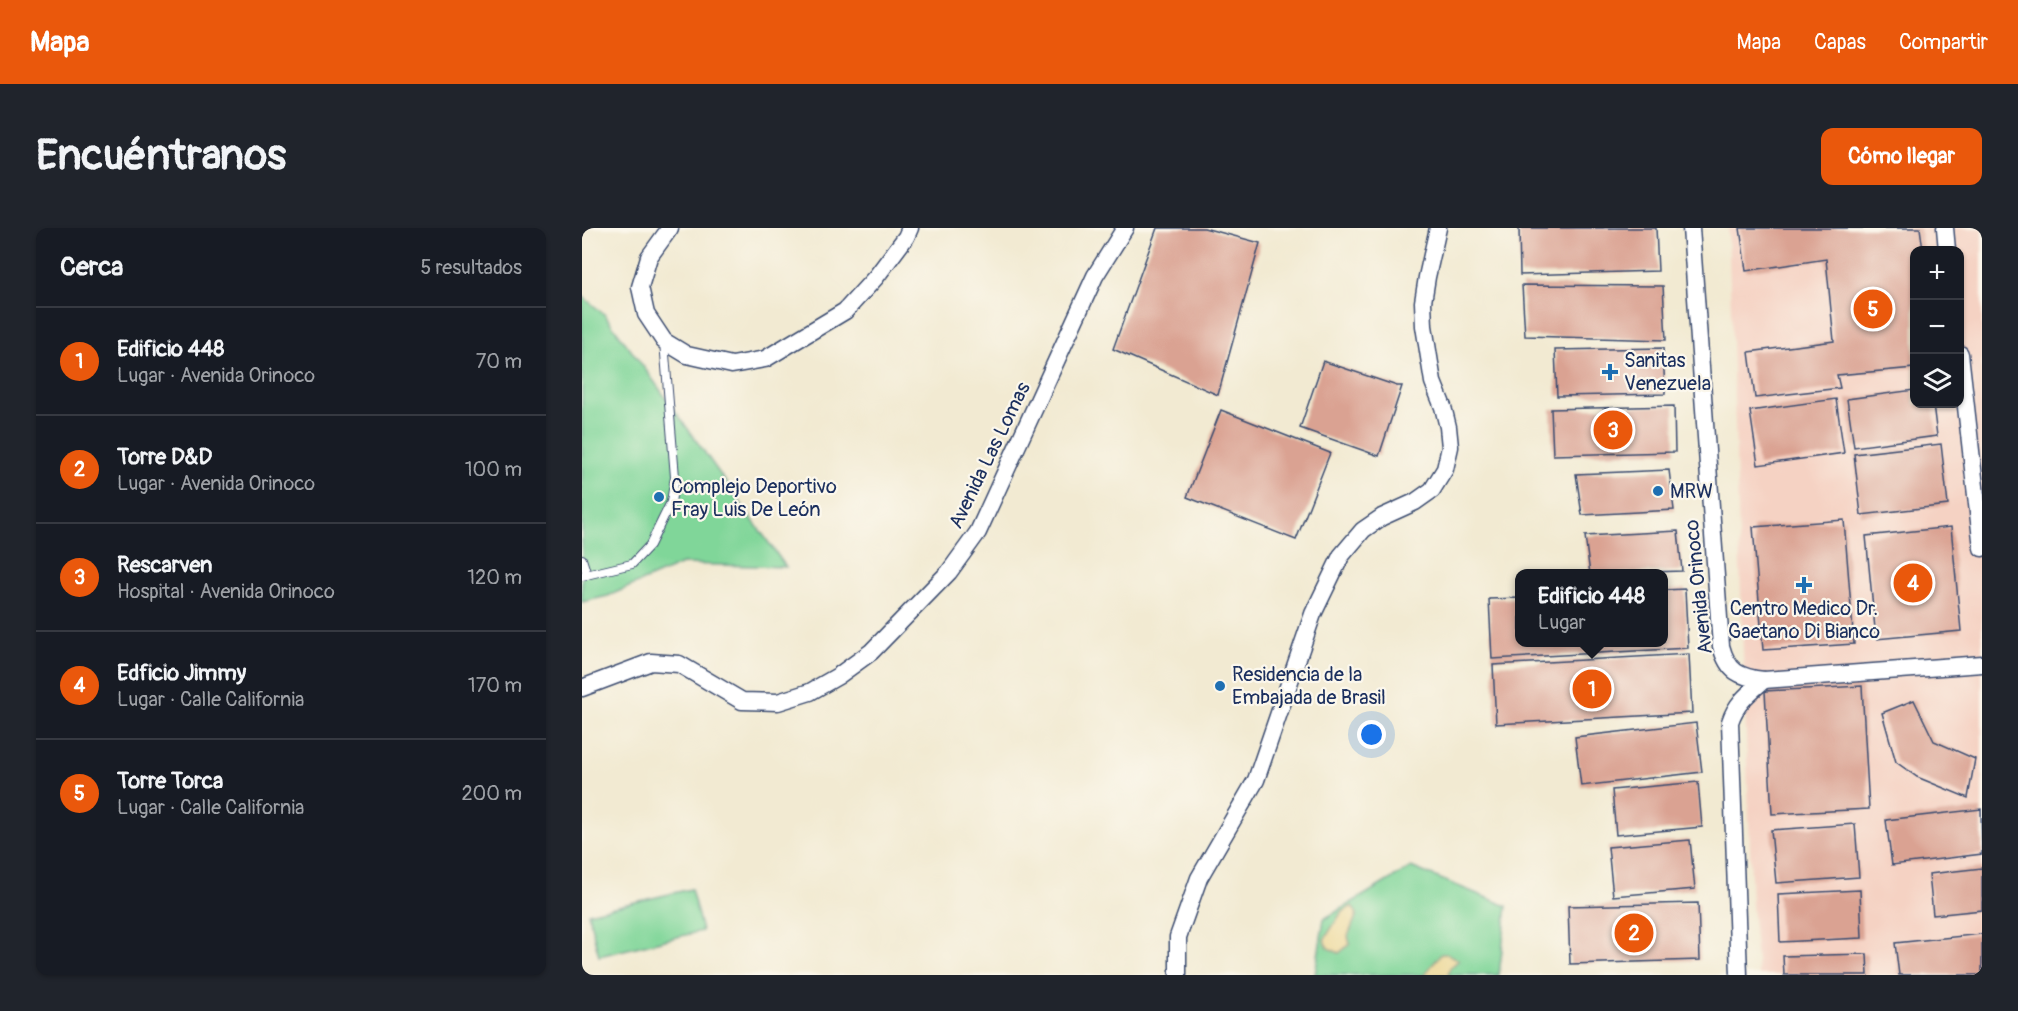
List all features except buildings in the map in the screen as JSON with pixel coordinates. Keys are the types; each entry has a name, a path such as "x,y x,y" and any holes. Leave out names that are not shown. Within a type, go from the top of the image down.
{"street":[{"path":"670,228 649,257 640,287 646,314 664,341 687,355 732,365 765,359 845,311 876,277 906,237 910,228"},
{"name":"Avenida Las Lomas","path":"582,688 651,662 679,664 742,701 778,702 810,692 838,676 871,652 949,572 978,531 1095,276 1125,228"},
{"path":"1178,975 1178,937 1199,878 1256,780 1313,614 1341,556 1363,530 1432,490 1445,469 1450,447 1448,427 1433,382 1424,326 1423,302 1438,228"},
{"name":"Avenida Orinoco","path":"1691,228 1721,646 1730,667 1746,678 1764,680"},
{"path":"1945,228 1947,246"},
{"path":"1964,396 1982,548"},
{"path":"1739,975 1730,722 1733,712 1743,698 1764,680 1982,664"}],"lane":[{"path":"582,559 584,575 632,564 650,545 671,502 675,477 664,341"}],"shaded area":[{"path":"1728,228 1982,228 1982,975 1758,975 1752,904"}],"green space":[{"name":"Complejo Deportivo Fray Luis De León","path":"582,296 604,314 786,567 682,564 608,596 582,602"},
{"path":"1411,867 1507,906 1499,975 1315,975 1324,919"},
{"path":"691,889 702,931 599,956 588,913"}],"sand":[{"path":"1352,906 1357,914 1348,936 1350,944 1339,953 1328,948 1324,940 1341,913"},
{"path":"1441,954 1447,954 1459,960 1450,968 1448,975 1424,975"}],"place":[{"name":"Torre Torca","path":"1873,309"},
{"name":"Sanitas Venezuela","path":"1610,372"},
{"name":"Rescarven","path":"1613,430"},
{"name":"MRW","path":"1658,491"},
{"name":"Complejo Deportivo Fray Luis De León","path":"659,497"},
{"name":"Edficio Jimmy","path":"1913,583"},
{"name":"Centro Medico Dr. Gaetano Di Bianco","path":"1804,585"},
{"name":"Residencia de la Embajada de Brasil","path":"1220,686"},
{"name":"Edificio 448","path":"1592,689"},
{"name":"Torre D&D","path":"1634,933"}]}
